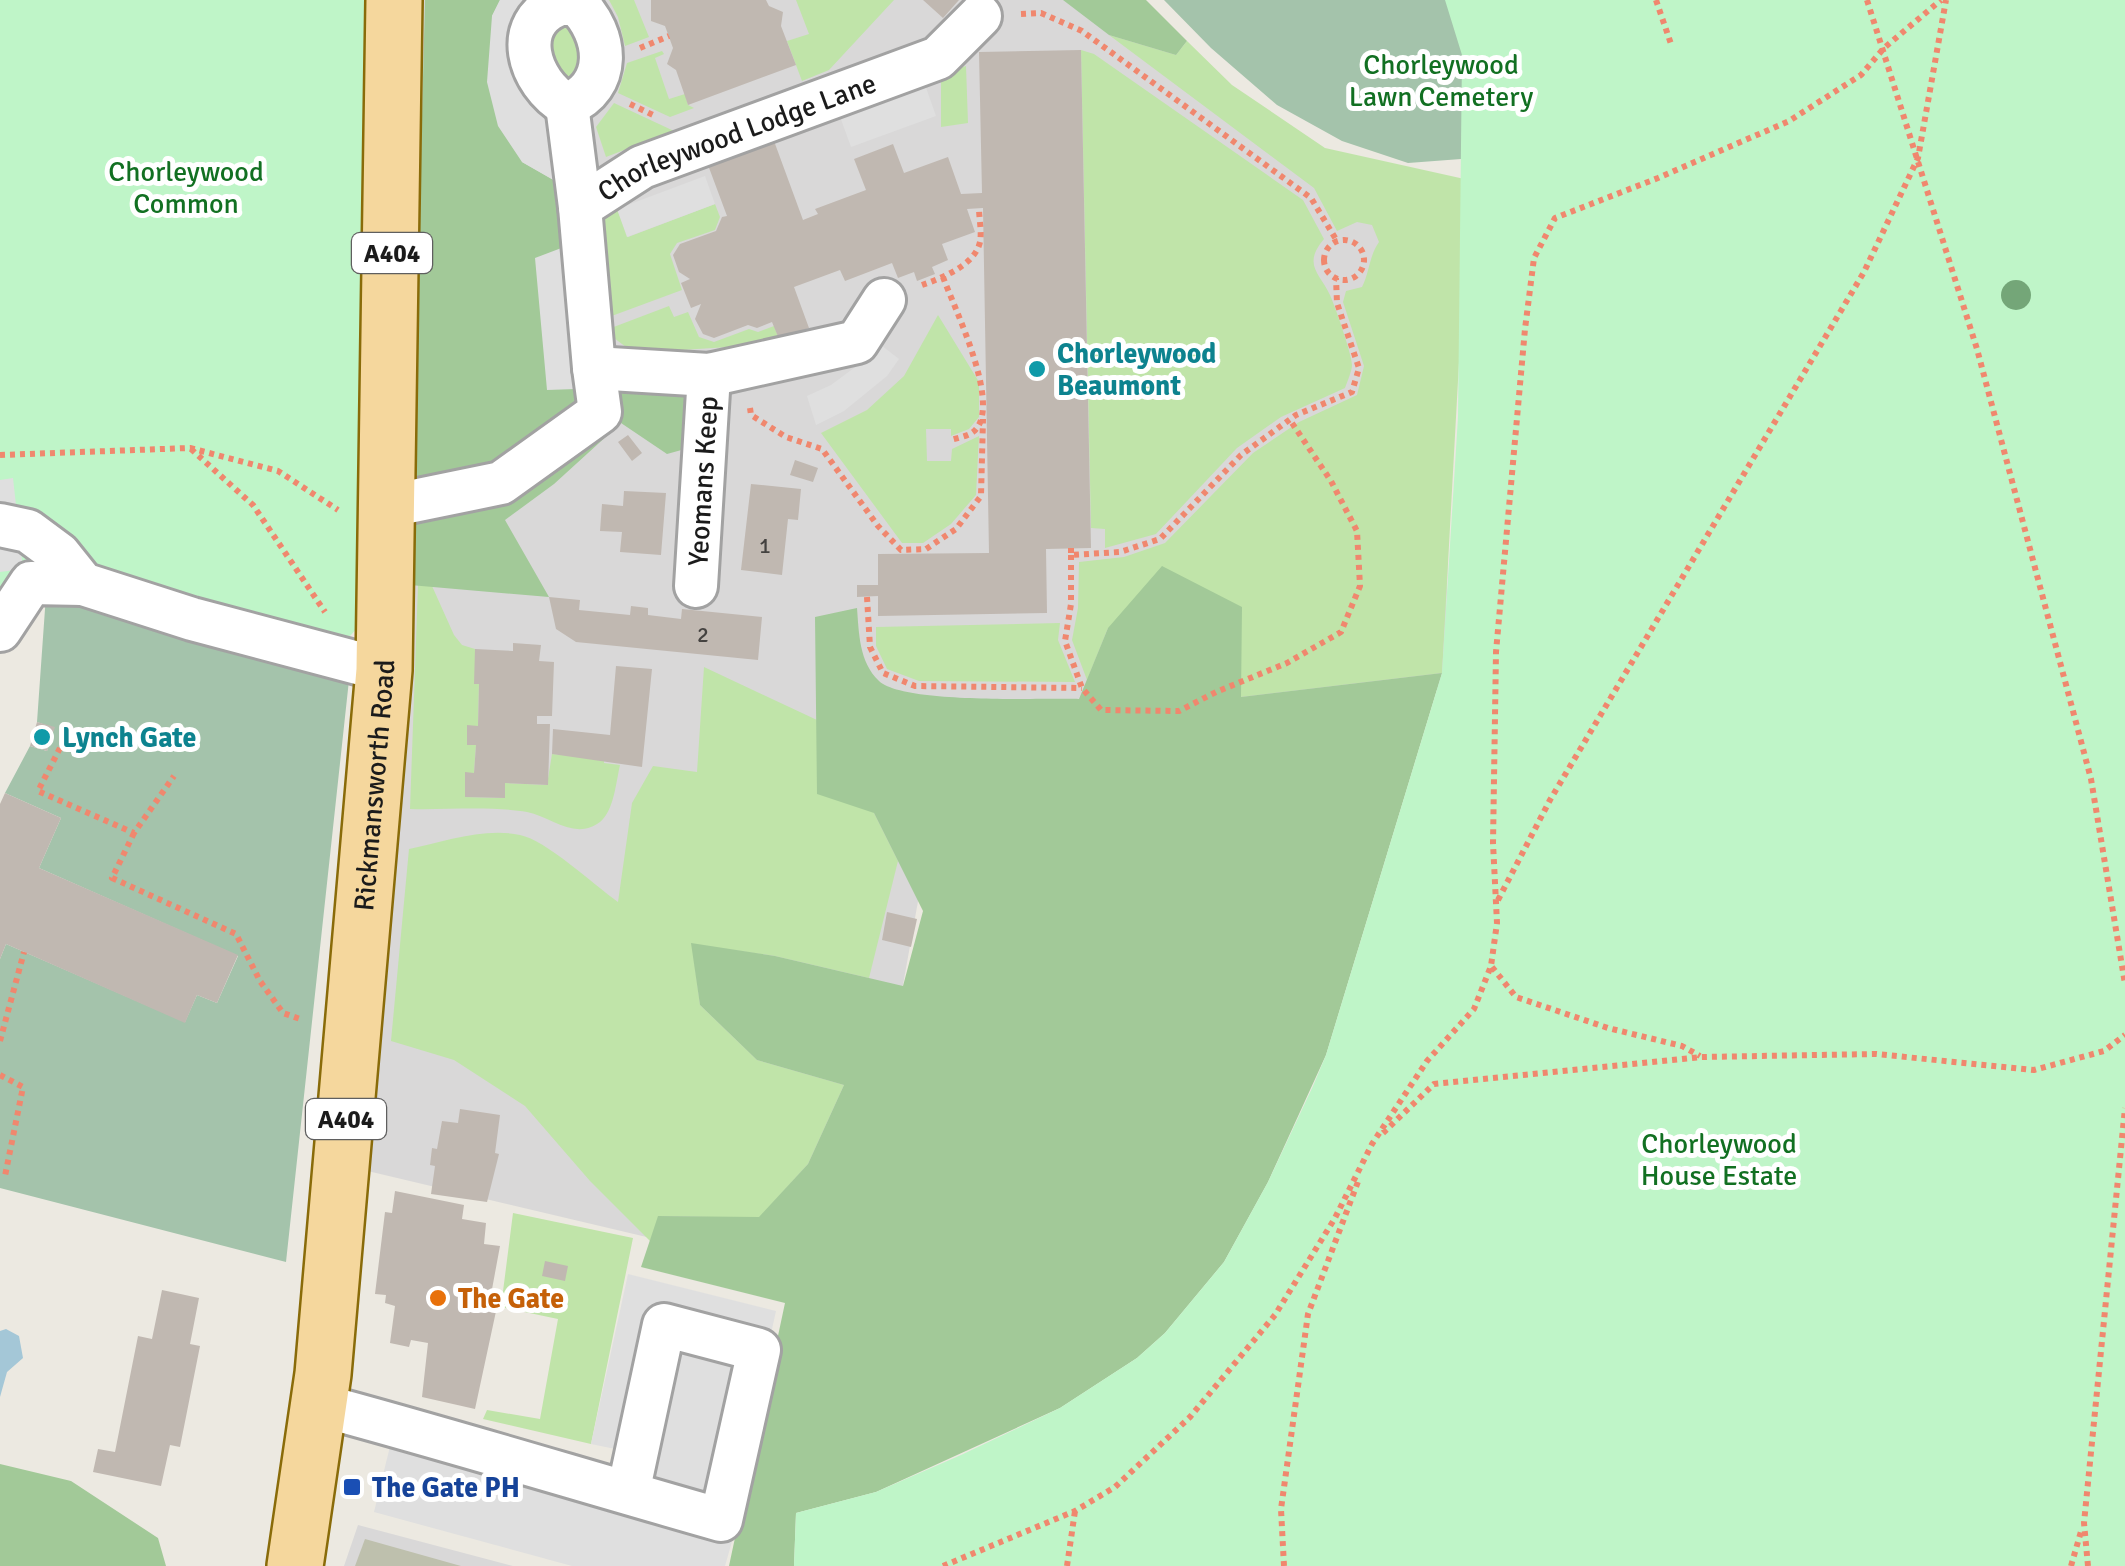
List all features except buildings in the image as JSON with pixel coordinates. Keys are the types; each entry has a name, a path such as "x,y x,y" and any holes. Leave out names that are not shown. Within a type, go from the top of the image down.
{"main road":[{"name":"Rickmansworth Road","path":"295,1566 320,1405 367,666 368,510 394,0"}],"street":[{"path":"567,106 583,99 593,86 601,63 599,39 590,17 576,4 560,2 545,9 534,25 530,47 539,83 567,106 580,206"},
{"name":"Chorleywood Lodge Lane","path":"368,510 501,483 600,412 580,206 642,167 938,58 980,16"},
{"path":"594,368 724,372 857,342 884,300"},
{"name":"Yeomans Keep","path":"696,586 724,372"},
{"path":"0,525 28,531 59,554 83,584"},
{"path":"0,630 31,583 83,584 192,619 367,666"},
{"path":"320,1405 628,1494 720,1520 759,1350 664,1325 628,1494"}],"path":[{"path":"1656,0 1671,44"},
{"path":"1867,0 1976,349 2091,780 2125,980"},
{"path":"943,1566 1075,1510 1115,1487 1190,1417 1275,1315 1335,1218 1372,1144 1428,1061 1474,1009 1491,966 1497,924 1493,843 1496,652 1534,258 1555,218 1789,121 1861,74 1884,48 1943,0"},
{"path":"1496,905 1550,800 1864,272 1918,158 1943,0"},
{"path":"980,16 1041,14 1082,32 1311,198 1337,241 1356,244 1364,260 1355,277 1336,278 1326,269 1324,256 1337,241"},
{"path":"884,300 943,278 973,257 980,241 979,208"},
{"path":"724,372 752,415 786,437 822,450 900,550 926,549 956,529 981,496 983,395 978,369 943,278"},
{"path":"1290,420 1331,481 1357,531 1360,586 1341,632 1287,663 1179,711 1102,710 1082,688 1065,641 1071,604 1071,552 1120,552 1160,538 1241,455 1290,420 1352,392 1360,368 1337,303 1336,278"},
{"path":"951,440 972,433 983,419"},
{"path":"0,455 190,448 278,471 330,507 368,510"},
{"path":"190,448 253,505 367,666"},
{"path":"867,596 870,647 883,672 915,686 1082,688"},
{"path":"60,748 38,790 134,833"},
{"path":"174,776 134,833 112,878 236,934 260,981 283,1014 303,1020"},
{"path":"0,1040 24,952"},
{"path":"1491,966 1516,997 1608,1028 1682,1046 1701,1057"},
{"path":"1284,1566 1281,1509 1308,1314 1372,1144 1434,1084 1701,1057 1876,1054 2034,1070 2104,1050 2125,1035"},
{"path":"0,1075 23,1088 5,1176"},
{"path":"2088,1566 2084,1522 2125,1108"},
{"path":"1067,1566 1075,1510"},
{"path":"2070,1566 2084,1522"}],"shaded area":[{"path":"410,0 1119,0 1321,159 1459,187 1444,687 924,868 849,1285 355,1168"},
{"path":"500,0 540,0 557,182 522,162 498,126 487,82 492,16"},
{"path":"924,82 936,116 851,147 839,114"},
{"path":"705,176 715,204 627,237 617,209"},
{"path":"564,247 576,389 547,390 535,258"},
{"path":"877,342 899,359 887,376 844,411 816,425 807,396 831,385 858,365"},
{"path":"13,478 23,569 0,572 0,480"},
{"path":"628,1274 776,1311 728,1528 735,1531 725,1566 572,1566 374,1512 393,1434 607,1494 620,1450 591,1444"},
{"path":"358,1525 513,1566 344,1566"},
{"path":"365,1539 461,1566 355,1566"}],"green space":[{"name":"Chorleywood Common","path":"0,0 376,0 361,624 350,636 336,639 109,578 0,611"},
{"path":"425,0 500,0 492,16 522,162 557,182 576,389 686,387 685,449 667,454 621,423 554,484 505,520 549,597 410,585"},
{"path":"609,0 634,0 649,37 625,46"},
{"path":"796,0 894,0 829,70 802,81 787,41 809,34"},
{"path":"1063,0 1146,0 1187,41 1176,55 1109,35"},
{"name":"Chorleywood Lawn Cemetery","path":"1164,0 1825,0 1461,159 1408,163 1342,141 1277,105 1211,48"},
{"name":"Chorleywood House Estate","path":"1445,0 2125,0 2125,1566 794,1566 796,1513 876,1492 1060,1408 1137,1358 1165,1333 1224,1262 1268,1182 1326,1055 1442,673 1458,417 1462,55"},
{"path":"577,24 582,63 568,88 555,66 552,33 554,25"},
{"path":"1109,35 1176,55 1187,41 1232,85 1325,148 1469,180 1442,673 1241,697 1108,628 1087,680 1072,640 1078,608 1079,562 1124,557 1165,543 1253,453 1299,422 1357,395 1364,366 1343,302 1346,291 1362,287 1379,242 1372,225 1357,222 1337,231 1314,188"},
{"path":"1081,50 1094,54 1303,200 1324,239 1314,256 1315,268 1336,309 1352,365 1345,388 1281,417 1237,448 1156,534 1105,548 1105,529 1091,528"},
{"path":"662,51 664,54 655,58 669,99 685,94 688,105 694,108 670,117 618,93 627,63"},
{"path":"966,66 968,123 941,127 941,74"},
{"path":"614,103 674,131 606,157 596,127"},
{"path":"715,204 720,217 715,230 677,243 670,254 682,290 609,317 600,231 603,220 617,209 628,237"},
{"path":"669,306 674,317 688,312 699,337 714,342 749,329 758,332 774,326 779,339 729,347 634,353 614,338 611,328"},
{"path":"938,315 979,382 979,417 969,429 951,436 951,429 926,429 927,461 951,461 952,449 979,436 976,495 951,524 923,543 902,543 821,433 867,410 904,376"},
{"path":"419,557 454,635 462,645 475,649 478,726 468,726 467,744 476,745 474,773 465,773 465,797 504,798 505,783 547,785 552,754 604,759 604,763 620,765 611,804 600,822 573,829 514,810 410,809"},
{"path":"1162,566 1242,607 1241,697 1442,673 1326,1055 1268,1182 1224,1262 1165,1333 1137,1358 1060,1408 876,1492 796,1513 794,1566 729,1566 785,1303 641,1267 658,1216 759,1217 808,1164 844,1085 757,1060 700,1005 691,943 775,956 903,986 923,911 874,813 817,794 815,617 857,608 867,665 879,681 893,688 943,697 1079,699 1108,628"},
{"path":"46,595 349,680 286,1262 0,1188 0,959 6,944 185,1022 197,995 217,1003 238,956 39,868 61,818 5,793 30,746 47,751 54,728 37,722"},
{"path":"1060,623 1058,640 1075,682 919,681 887,669 876,646 876,627"},
{"path":"704,667 817,720 874,813 898,861 869,978 775,956 692,944 700,1005 757,1060 844,1085 808,1164 759,1218 659,1216 650,1241 590,1181 525,1106 454,1060 391,1041 409,849 478,834 520,835 556,854 618,902 632,803 653,766 697,772"},
{"path":"513,1213 633,1238 591,1444 483,1419 487,1410 540,1419 558,1319 501,1307"},
{"path":"0,1464 71,1481 158,1538 166,1566 0,1566"}],"water":[{"path":"6,1329 19,1336 23,1358 7,1372 0,1397 0,1331"}],"place":[{"name":"Chorleywood Beaumont","path":"1037,369"},
{"name":"Lynch Gate","path":"42,737"},
{"name":"The Gate","path":"438,1298"},
{"name":"The Gate PH","path":"352,1487"}]}
